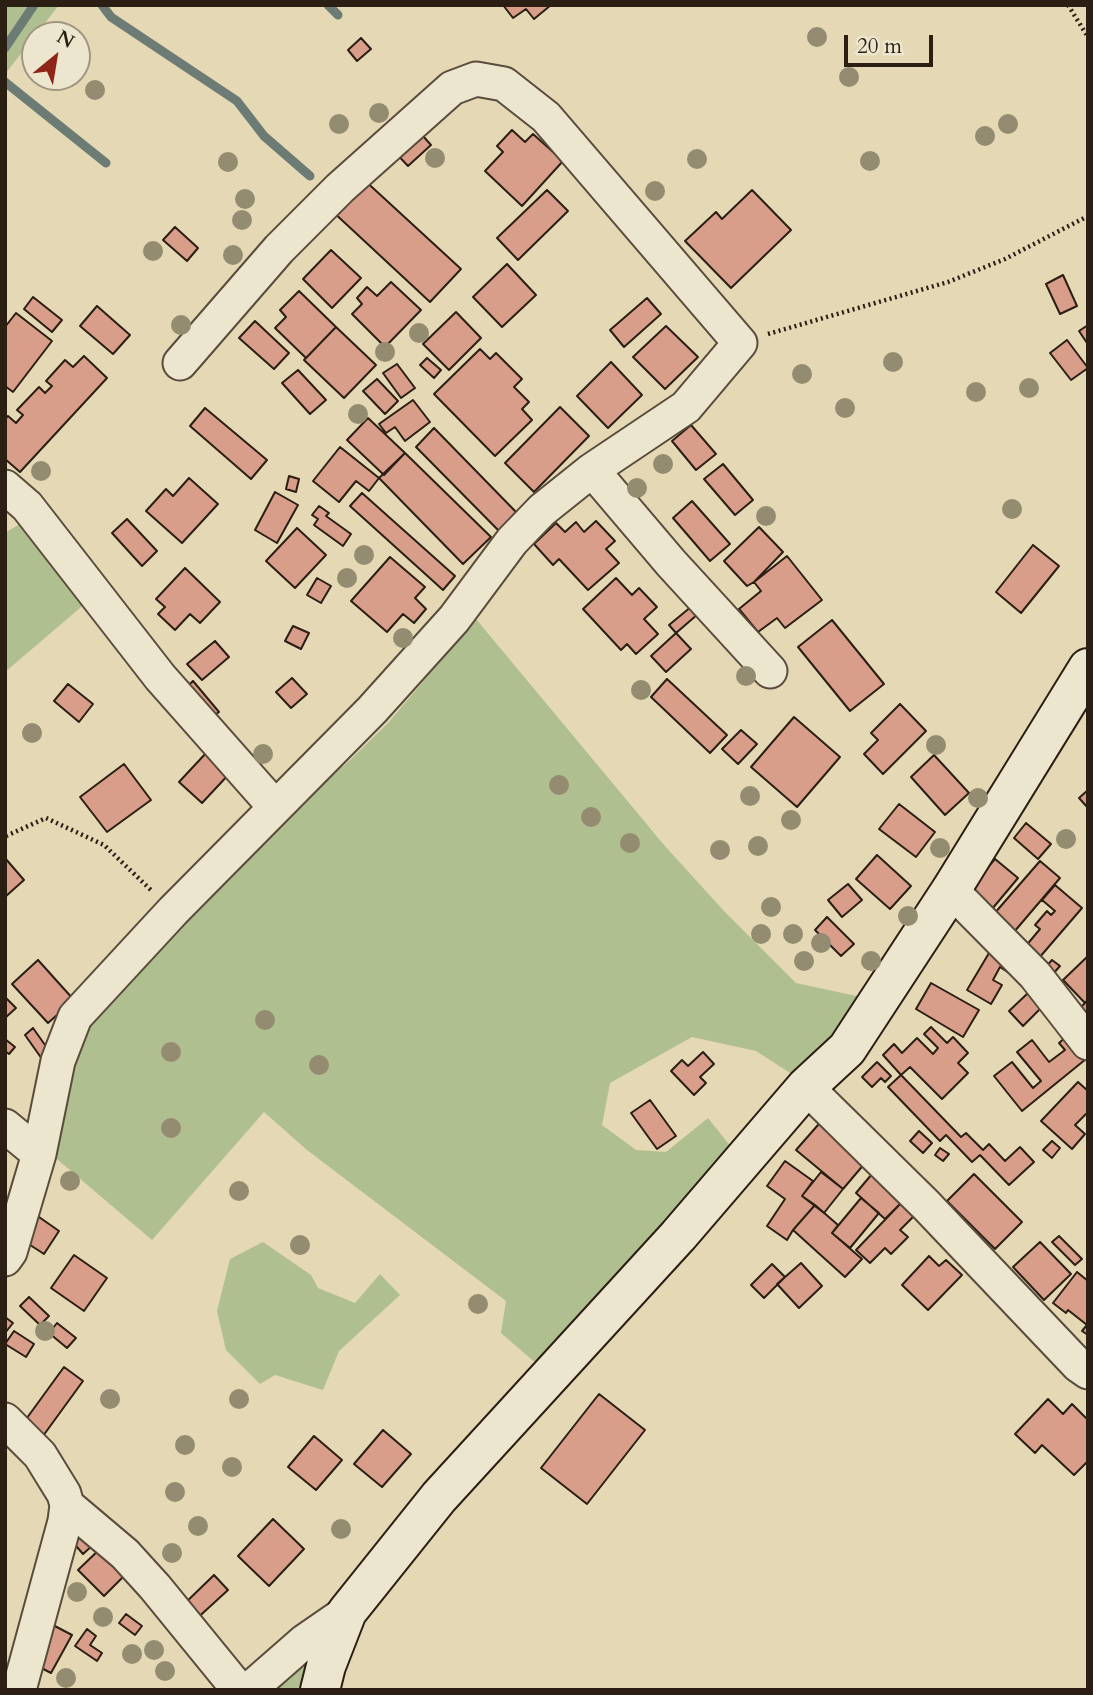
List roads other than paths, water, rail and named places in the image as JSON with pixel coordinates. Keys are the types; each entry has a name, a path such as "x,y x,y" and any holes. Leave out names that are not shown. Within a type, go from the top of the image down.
{"street":[{"path":"5,1259 10,1252 39,1154 58,1060 75,1017 173,911 372,710 454,619 513,541 542,510 592,470 686,407 740,343 547,117 504,84 476,79 452,88 340,188 279,249 180,363"},
{"path":"592,470 671,564 769,671"},
{"path":"5,486 27,506 160,677 275,807"},
{"path":"249,1690 305,1641 347,1612 439,1497 678,1236 806,1087 847,1049 951,890 1088,668"},
{"path":"951,890 1035,975 1088,1044"},
{"path":"806,1087 926,1205 1078,1365 1088,1372"},
{"path":"5,1126 39,1154"},
{"path":"5,1420 40,1455 64,1494 67,1506 19,1690"},
{"path":"67,1506 125,1554 239,1690"},
{"path":"320,1690 326,1666 347,1612"}],"waterway":[{"path":"5,48 34,5"},
{"path":"102,5 111,17 237,101 264,136 310,176"},
{"path":"328,5 338,15"},
{"path":"5,82 106,163"}]}
